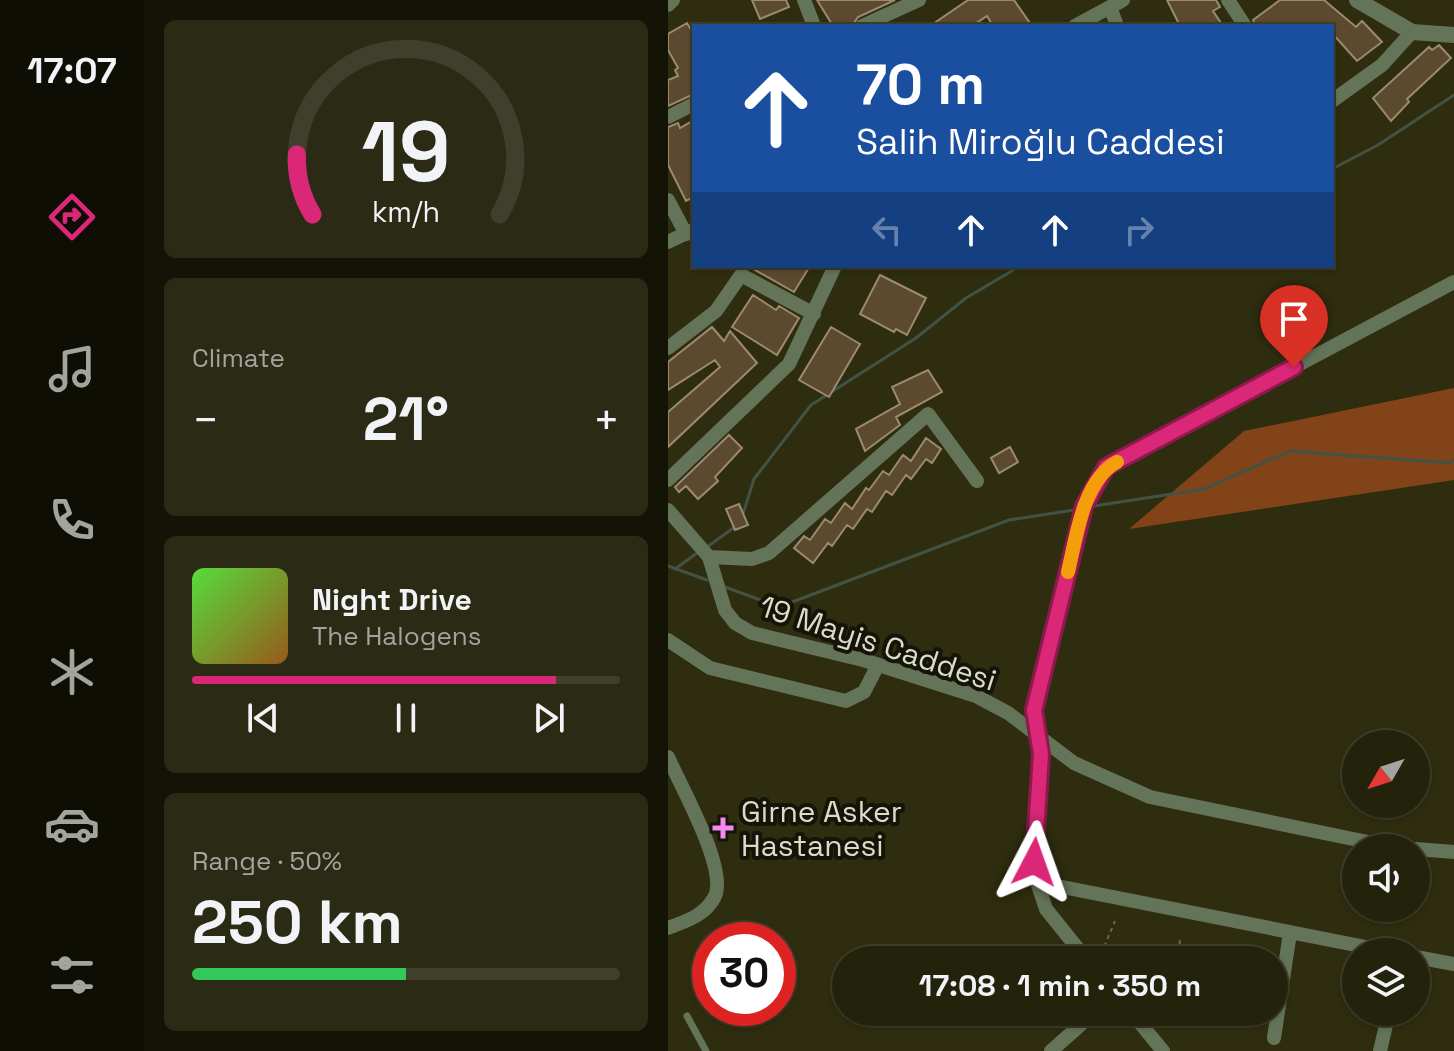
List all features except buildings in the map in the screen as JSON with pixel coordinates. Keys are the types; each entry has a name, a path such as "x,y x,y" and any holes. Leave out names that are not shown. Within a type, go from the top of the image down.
{"street":[{"path":"668,5 673,0"},
{"path":"804,0 813,24"},
{"path":"884,22 919,0"},
{"path":"1228,0 1244,24"},
{"path":"1357,0 1412,32 1454,35"},
{"path":"1079,24 1117,4"},
{"path":"1334,100 1382,65 1412,32"},
{"path":"668,117 692,105"},
{"path":"668,200 690,232 668,242"},
{"path":"668,480 789,364 834,268"},
{"path":"668,348 716,311 741,275 814,314"},
{"path":"1076,946 1046,909 1037,882 1034,862 1041,754 1034,710 1084,506 1106,467 1454,282"},
{"path":"709,557 752,559 769,553 928,414 977,481"},
{"name":"19 Mayis Caddesi","path":"668,510 709,557 725,610 735,623 752,633 878,665 976,696 1008,713 1074,763 1150,797 1342,838"},
{"path":"668,640 710,668 846,701 864,692 878,665"},
{"path":"668,757 711,852 718,877 716,896 701,915 668,928"},
{"path":"1430,850 1454,852"},
{"path":"1037,882 1342,943"},
{"path":"1274,1038 1290,933"},
{"path":"1430,960 1454,964"},
{"path":"1051,1051 1079,1026"},
{"path":"1142,1026 1163,1051"},
{"path":"1380,1051 1386,1026"}],"lane":[{"path":"687,1016 706,1051"}],"path":[{"path":"1104,946 1115,921"},
{"path":"1179,946 1180,939"}],"shaded area":[{"path":"1454,388 1454,480 1129,529 1244,431"}],"waterway":[{"path":"1334,168 1378,145 1454,95"},
{"path":"742,517 754,479 811,405 916,338 966,298 1017,268"},
{"path":"1094,506 1204,489 1290,451 1449,463 1454,460"},
{"path":"725,587 779,607 1009,520 1074,510"},
{"path":"707,547 736,526"},
{"path":"675,569 697,553"},
{"path":"668,566 707,580"}],"slow traffic":[{"path":"1068,572 1084,506 1106,467 1117,462"}],"place":[{"name":"Girne Asker Hastanesi","path":"723,828"}],"route":[{"path":"1034,862 1041,754 1034,710 1084,506 1106,467 1294,367"}]}
